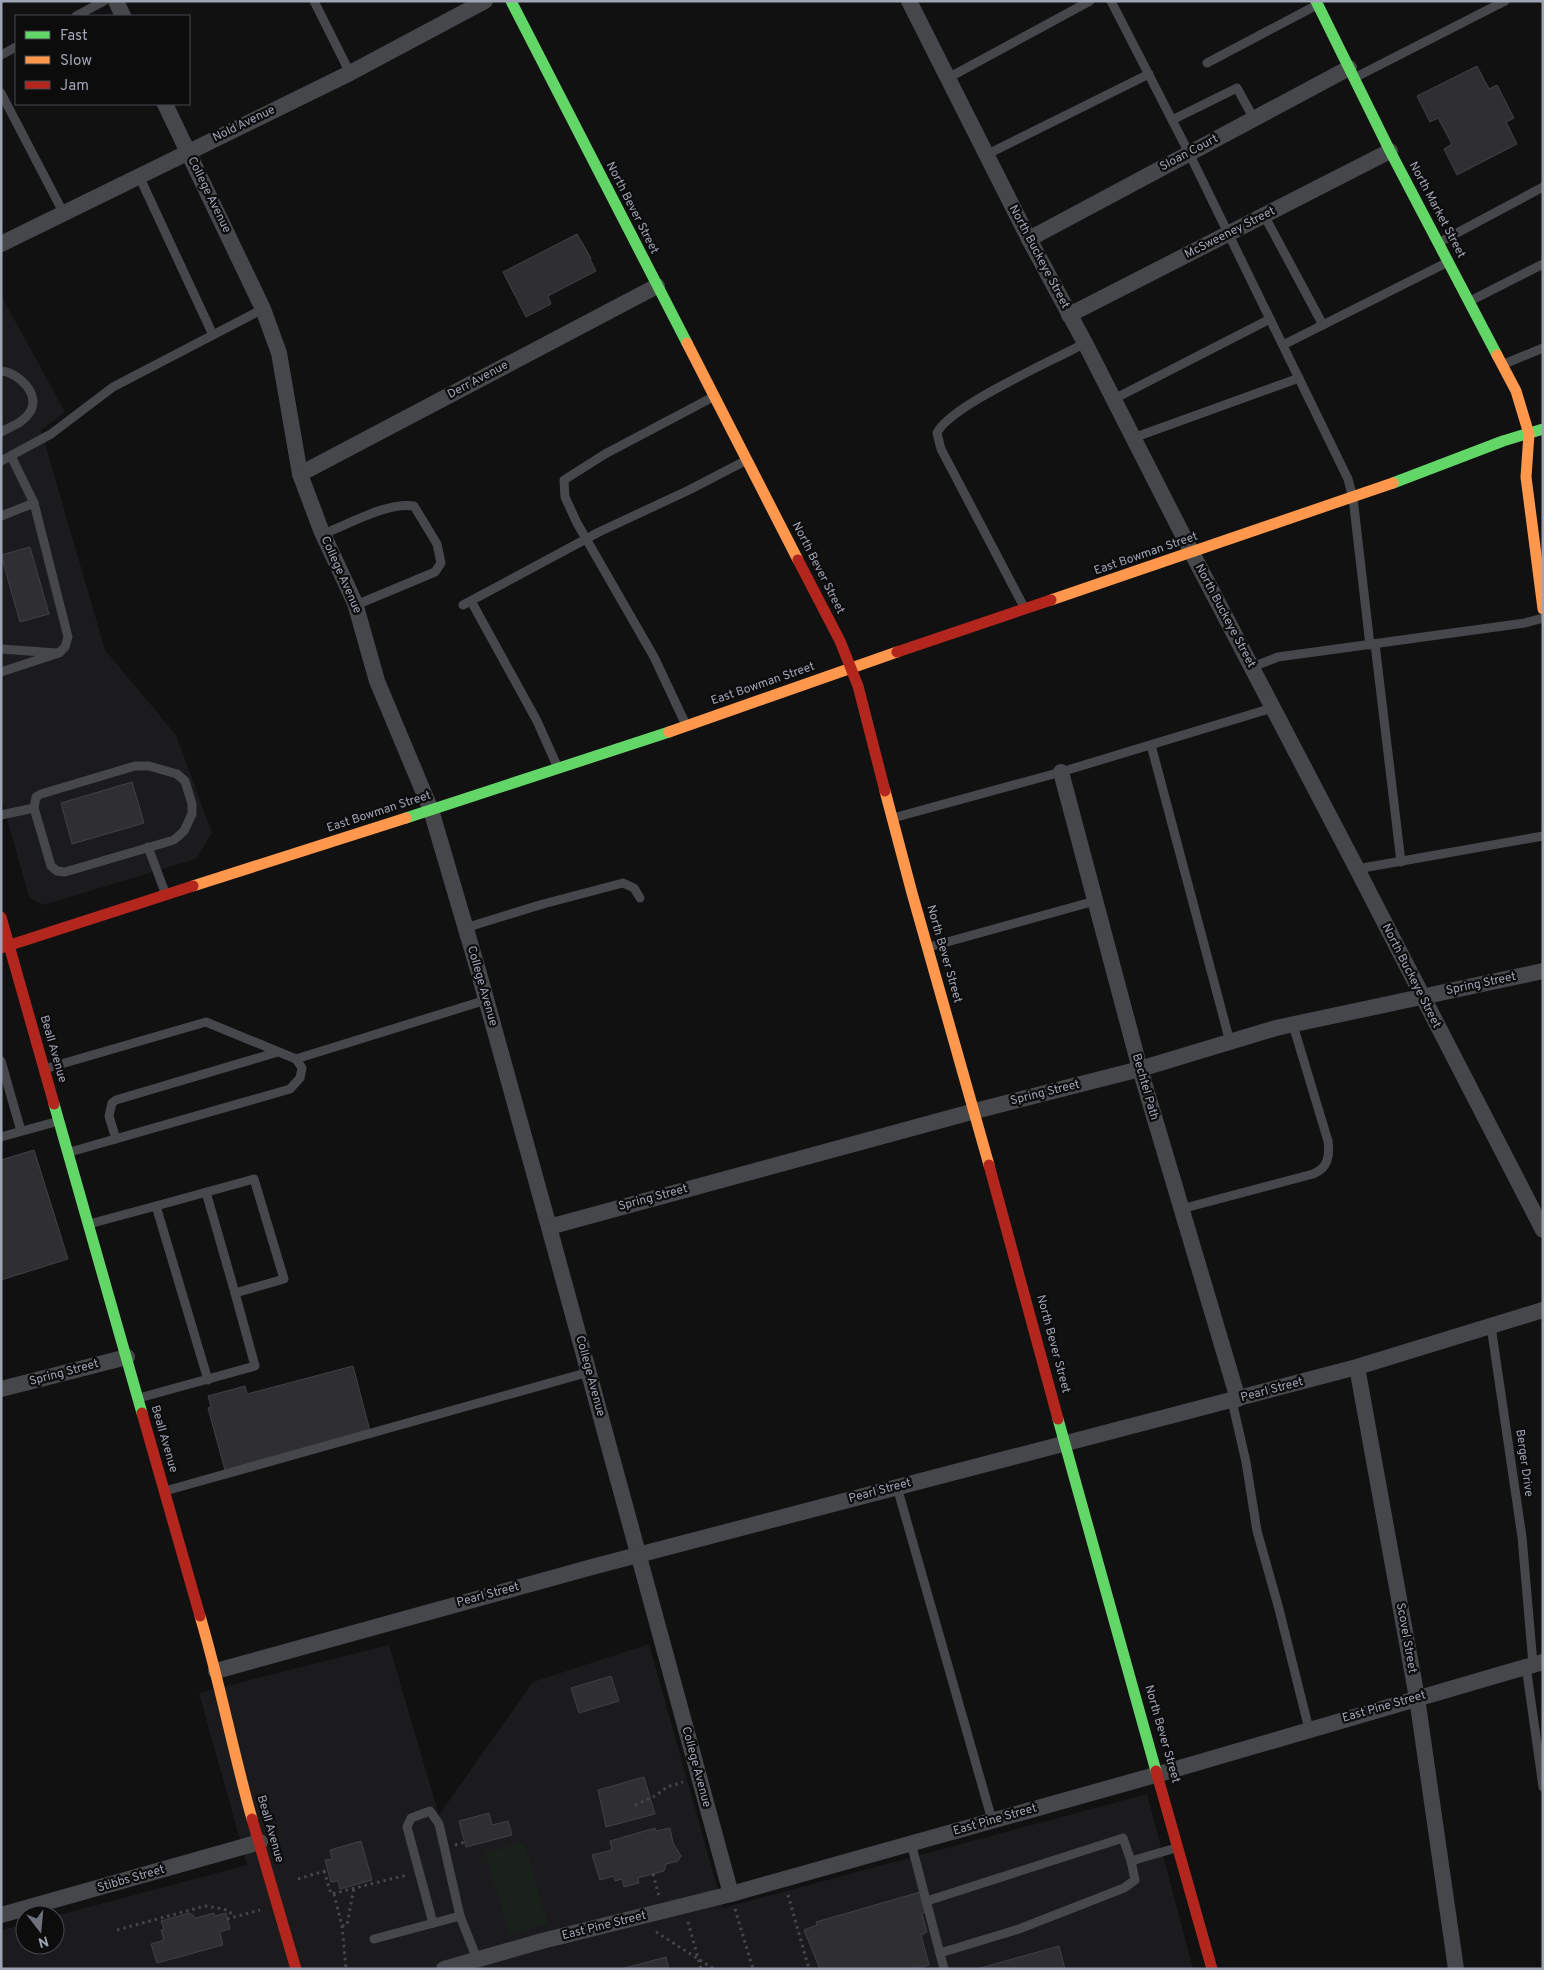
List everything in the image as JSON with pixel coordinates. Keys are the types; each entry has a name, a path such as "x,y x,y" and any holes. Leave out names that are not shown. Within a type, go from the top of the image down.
{"main road":[{"name":"North Bever Street","path":"511,1 748,459 840,641 858,686 927,947 976,1111 1065,1443 1212,1969"},
{"name":"North Market Street","path":"1317,3 1390,151 1516,391 1529,434"},
{"name":"East Bowman Street","path":"5,947 686,726 851,668 1353,498 1503,441 1543,430"},
{"path":"1529,434 1526,477 1543,609"},
{"name":"Beall Avenue","path":"1,917 5,947 44,1069 127,1357 216,1671 239,1773 296,1969"}],"street":[{"path":"116,1 123,15"},
{"name":"Nold Avenue","path":"1,244 350,73 485,1"},
{"name":"North Buckeye Street","path":"909,1 1029,238 1114,399 1272,708 1358,869 1421,996 1543,1230"},
{"name":"Sloan Court","path":"1029,238 1254,119 1352,73"},
{"name":"College Avenue","path":"164,105 263,309 279,353 300,474 323,534 356,605 377,681 431,810 549,1226 731,1894"},
{"name":"McSweeney Street","path":"1069,315 1390,151"},
{"name":"Derr Avenue","path":"300,474 657,286"},
{"name":"Bechtel Path","path":"1061,772 1140,1069 1235,1400"},
{"name":"Spring Street","path":"549,1226 976,1111 1140,1069 1293,1025 1543,970"},
{"name":"Pearl Street","path":"216,1671 592,1567 1357,1367 1543,1310"},
{"name":"Spring Street","path":"1,1389 127,1357"},
{"name":"Scovel Street","path":"1357,1367 1416,1698 1456,1969"},
{"name":"East Pine Street","path":"444,1969 731,1894 1159,1774 1534,1664"},
{"name":"Stibbs Street","path":"1,1915 260,1842"}],"lane":[{"path":"78,15 104,1"},
{"path":"314,1 350,73"},
{"path":"948,78 1090,1"},
{"path":"1111,1 1189,153 1348,479 1353,498 1401,862"},
{"path":"1352,73 1505,1"},
{"path":"1208,63 1317,3"},
{"path":"1,55 15,48"},
{"path":"986,154 1148,74"},
{"path":"1172,120 1237,88 1254,119"},
{"path":"1,93 63,212"},
{"path":"139,176 213,335"},
{"path":"1439,243 1543,186"},
{"path":"1264,216 1323,325"},
{"path":"1283,345 1448,262"},
{"path":"1470,301 1543,264"},
{"path":"1,461 51,434 112,387 263,309"},
{"path":"1114,399 1270,319"},
{"path":"1025,609 941,450 937,433 943,423 975,401 1085,343"},
{"path":"1502,364 1543,348"},
{"path":"1,371 13,373 23,380 31,395 32,410 24,420 1,432"},
{"path":"1133,438 1299,378"},
{"path":"686,726 654,657 565,497 564,480 605,454 715,396"},
{"path":"1,672 59,653 65,647 68,637 34,503 11,456"},
{"path":"558,768 537,721 467,603 587,538 748,459"},
{"path":"1,516 34,503"},
{"path":"323,534 385,509 403,504 414,506 437,544 441,563 434,572 356,605"},
{"path":"1252,667 1278,657 1526,623 1543,618"},
{"path":"1,648 59,653"},
{"path":"892,818 1151,746 1272,708"},
{"path":"1151,746 1230,1042"},
{"path":"135,766 149,766 177,774 184,781 192,804 192,814 180,836 65,872 57,871 51,866 34,808 36,797 41,794 135,766"},
{"path":"1,815 34,808"},
{"path":"1358,869 1543,836"},
{"path":"148,847 166,895"},
{"path":"466,928 543,904 623,883 634,888 640,898"},
{"path":"927,947 1095,901"},
{"path":"296,1059 486,1000"},
{"path":"44,1069 206,1022 296,1059 302,1068 300,1078 290,1089 68,1153"},
{"path":"1181,1209 1313,1174 1318,1172 1326,1163 1329,1157 1328,1141 1293,1025"},
{"path":"116,1139 109,1116 112,1103 116,1100 278,1052"},
{"path":"1,1061 21,1131"},
{"path":"1,1137 59,1121"},
{"path":"89,1224 254,1179 284,1279 235,1293"},
{"path":"138,1398 255,1366 206,1192"},
{"path":"156,1206 208,1380"},
{"name":"Berger Drive","path":"1492,1326 1522,1537 1543,1787"},
{"path":"165,1491 589,1372"},
{"path":"1235,1400 1257,1532 1279,1609 1309,1729"},
{"path":"897,1487 992,1820"},
{"path":"433,1923 407,1827 411,1818 430,1812 439,1824 460,1916 477,1959"},
{"path":"927,1901 1123,1838 1132,1861 1135,1880 1124,1888 1019,1929 940,1953"},
{"path":"912,1843 944,1969"},
{"path":"1132,1861 1179,1847"},
{"path":"374,1939 460,1916"}],"path":[{"path":"635,1805 655,1796 667,1787 683,1782"},
{"path":"298,1879 326,1871 331,1894 334,1894 342,1926 346,1969"},
{"path":"334,1894 419,1872"},
{"path":"653,1874 659,1897"},
{"path":"342,1926 347,1925 354,1888"},
{"path":"731,1894 753,1969"},
{"path":"788,1894 809,1969"},
{"path":"117,1930 205,1906 224,1909 230,1912 232,1917"},
{"path":"227,1919 263,1909"},
{"path":"688,1922 701,1969"},
{"path":"656,1932 714,1969"}],"shaded area":[{"path":"1,295 65,412 41,430 105,650 176,735 212,833 196,859 43,905 29,897 1,797"},
{"path":"649,1644 723,1908 1147,1794 1193,1969 1,1969 1,1930 15,1926 15,1955 65,1955 65,1913 247,1865 199,1693 389,1645 439,1815 533,1682"},
{"path":"524,1842 548,1924 510,1934 485,1853"}],"building":[{"path":"1477,66 1489,89 1497,85 1514,118 1506,122 1517,144 1457,175 1444,149 1452,144 1438,118 1430,122 1417,96"},
{"path":"577,234 596,271 548,296 551,304 526,317 503,272"},
{"path":"30,547 49,614 20,622 1,555"},
{"path":"132,782 144,823 72,844 61,803"},
{"path":"34,1150 68,1259 1,1280 1,1160"},
{"path":"353,1366 370,1431 225,1470 208,1408 211,1407 208,1396 245,1386 247,1394"},
{"path":"611,1676 619,1701 579,1713 571,1688"},
{"path":"644,1777 655,1814 606,1827 598,1790"},
{"path":"489,1813 492,1825 508,1821 512,1835 466,1847 459,1821"},
{"path":"655,1828 656,1831 670,1828 673,1843 681,1856 678,1861 666,1864 664,1871 638,1878 639,1883 624,1887 622,1879 615,1881 614,1876 600,1880 592,1855 612,1850 610,1841"},
{"path":"361,1841 372,1880 340,1889 338,1881 331,1882 325,1860 332,1859 330,1850"},
{"path":"920,1892 926,1911 922,1914 927,1932 921,1935 929,1965 914,1969 820,1969 804,1930 817,1925 816,1922"},
{"path":"190,1913 196,1918 214,1913 215,1916 226,1913 230,1929 220,1932 223,1945 157,1963 151,1944 164,1940 161,1930 164,1929 161,1921"},
{"path":"1059,1946 1065,1969 977,1969"},
{"path":"666,1957 669,1969 621,1969"}],"traffic: fast":[{"path":"511,1 687,343"},
{"path":"1316,1 1390,151 1497,355"},
{"path":"1393,483 1503,441 1543,429"},
{"path":"406,818 669,732"},
{"path":"54,1104 142,1413"},
{"path":"1058,1419 1156,1771"}],"traffic: slow":[{"path":"687,343 798,560"},
{"path":"1497,355 1516,391 1529,434 1526,477 1543,609"},
{"path":"1051,600 1393,483"},
{"path":"669,732 897,652"},
{"path":"885,791 989,1165"},
{"path":"193,886 406,818"},
{"path":"200,1616 252,1819"}],"traffic: jam":[{"path":"798,560 840,641 858,686 885,791"},
{"path":"897,652 1051,600"},
{"path":"1,948 193,886"},
{"path":"1,917 54,1104"},
{"path":"989,1165 1058,1419"},
{"path":"142,1413 200,1616"},
{"path":"1156,1771 1212,1969"},
{"path":"252,1819 296,1969"}]}
